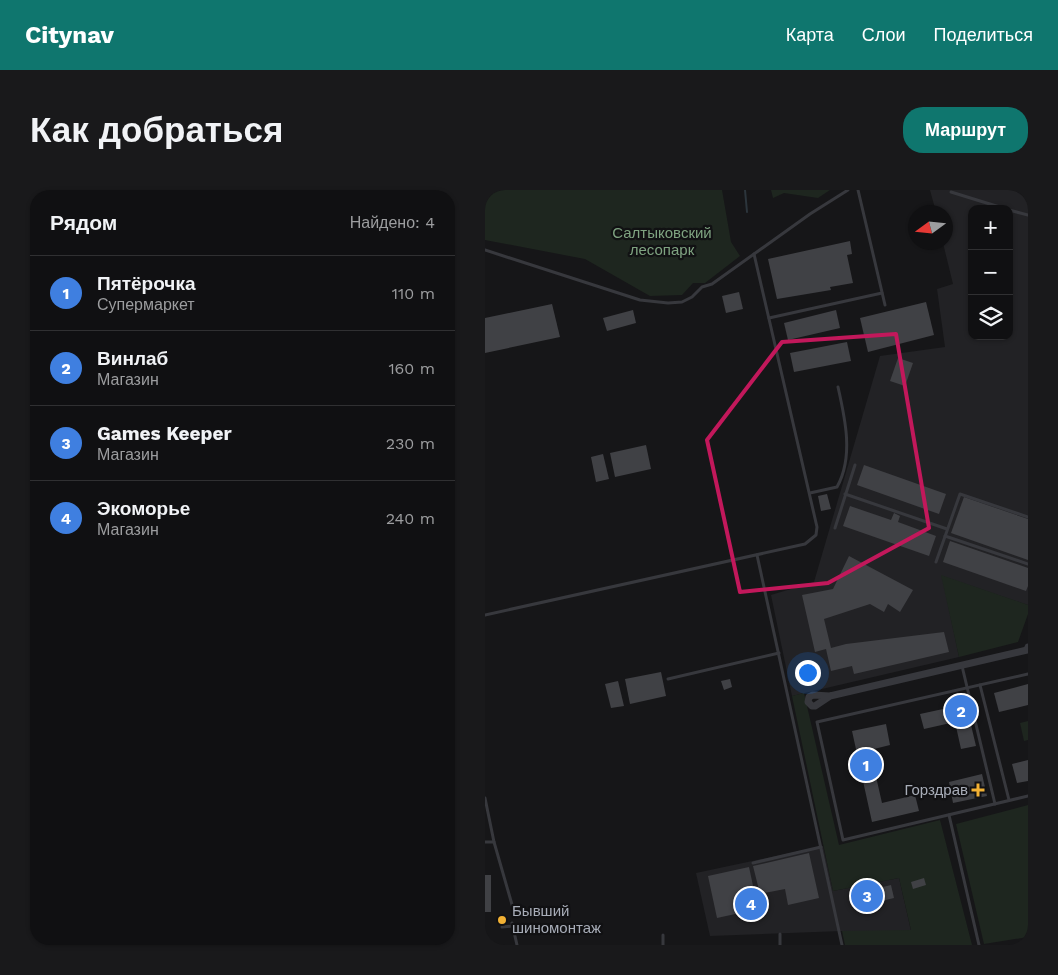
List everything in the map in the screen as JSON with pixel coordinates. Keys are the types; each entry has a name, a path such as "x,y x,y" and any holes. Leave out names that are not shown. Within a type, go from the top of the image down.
{"street":[{"path":"831,696 1027,650 1028,647"}],"lane":[{"path":"485,250 640,300 668,303 682,302 692,297 702,287 712,284 810,214 848,190"},
{"path":"858,190 885,305"},
{"path":"959,195 960,190"},
{"path":"951,192 994,205"},
{"path":"1013,210 1028,215"},
{"path":"485,615 805,544 816,535 817,527 810,493 754,254"},
{"path":"769,318 882,293"},
{"path":"810,493 837,486 842,473 846,457 847,423 838,387"},
{"path":"835,528 855,465"},
{"path":"845,494 947,528"},
{"path":"936,562 960,494 1028,517"},
{"path":"945,536 1028,564"},
{"path":"757,555 842,945"},
{"path":"668,679 779,653"},
{"path":"962,665 995,804"},
{"path":"1028,674 817,722 843,840 1028,796"},
{"path":"981,685 1009,800"},
{"path":"485,798 494,842 513,908"},
{"path":"949,815 979,945"},
{"path":"485,842 494,842"},
{"path":"753,862 821,847"},
{"path":"501,927 512,924 517,945"},
{"path":"780,934 781,945"},
{"path":"663,935 663,945"}],"highlighted area":[{"path":"896,334 929,528 828,583 740,592 707,440 782,342"}],"shaded area":[{"path":"930,190 1028,190 1028,605 942,576 959,657 792,696 771,595 814,582 880,356 945,347 937,289 953,284 945,250 953,250 953,205 934,205"},
{"path":"823,846 833,891 899,878 911,931 842,931 710,936 696,873"}],"green space":[{"name":"Салтыковский лесопарк","path":"485,190 722,190 731,242 740,256 705,283 693,283 682,295 650,296 585,259 485,240"},
{"path":"771,190 830,190 818,198 784,193 773,198"},
{"path":"941,575 1028,605 1028,614 1018,642 959,657"},
{"path":"804,693 839,845 940,820 972,945 845,945 842,931 911,930 899,878 833,891 792,696"},
{"path":"1028,721 1028,740 1024,741 1020,723"},
{"path":"1028,805 1028,937 984,944 956,824"}],"building":[{"path":"850,241 852,254 847,255 853,283 830,287 831,290 777,299 768,259"},
{"path":"739,292 743,309 726,313 722,296"},
{"path":"926,302 934,335 868,352 860,318"},
{"path":"552,304 560,337 485,353 485,318"},
{"path":"633,310 636,323 607,331 603,318"},
{"path":"836,310 840,328 788,340 784,323"},
{"path":"847,342 851,361 794,372 790,353"},
{"path":"898,358 913,363 905,386 890,381"},
{"path":"646,445 651,469 615,477 610,453"},
{"path":"603,454 609,479 596,482 591,457"},
{"path":"864,465 946,494 939,514 857,485"},
{"path":"827,494 831,509 821,511 818,496"},
{"path":"964,497 1028,519 1028,560 951,533"},
{"path":"850,506 891,520 894,513 900,516 898,522 936,536 929,556 843,526"},
{"path":"950,541 1028,568 1028,586 1026,591 943,562"},
{"path":"849,556 913,590 900,612 888,604 884,612 870,604 824,619 831,648 846,644 944,632 949,652 854,674 852,666 831,671 826,649 815,652 802,595 833,589"},
{"path":"661,672 666,696 630,704 625,679"},
{"path":"730,679 732,687 724,690 721,681"},
{"path":"618,681 624,706 611,708 605,684"},
{"path":"1028,684 1028,705 999,712 994,693"},
{"path":"966,704 976,746 961,749 955,722 924,729 920,714"},
{"path":"886,724 890,745 870,750 882,803 915,795 919,811 872,822 852,731"},
{"path":"1028,760 1028,781 1017,783 1012,764"},
{"path":"982,774 987,796 953,803 949,782"},
{"path":"809,853 819,898 788,905 785,889 760,894 753,866"},
{"path":"749,867 758,909 717,918 708,876"},
{"path":"485,875 491,875 491,912 485,912"},
{"path":"924,878 926,885 913,889 911,882"},
{"path":"891,885 894,898 857,907 854,894"},
{"name":"Бывший шиномонтаж","path":"503,916 505,924 500,924 499,917"}],"waterway":[{"path":"745,190 747,212"}],"place":[{"name":"Винлаб","path":"961,711"},
{"name":"Пятёрочка","path":"866,765"},
{"name":"Горздрав","path":"978,790"},
{"name":"Games Keeper","path":"867,896"},
{"name":"Экоморье","path":"751,904"},
{"name":"Бывший шиномонтаж","path":"502,920"}]}
